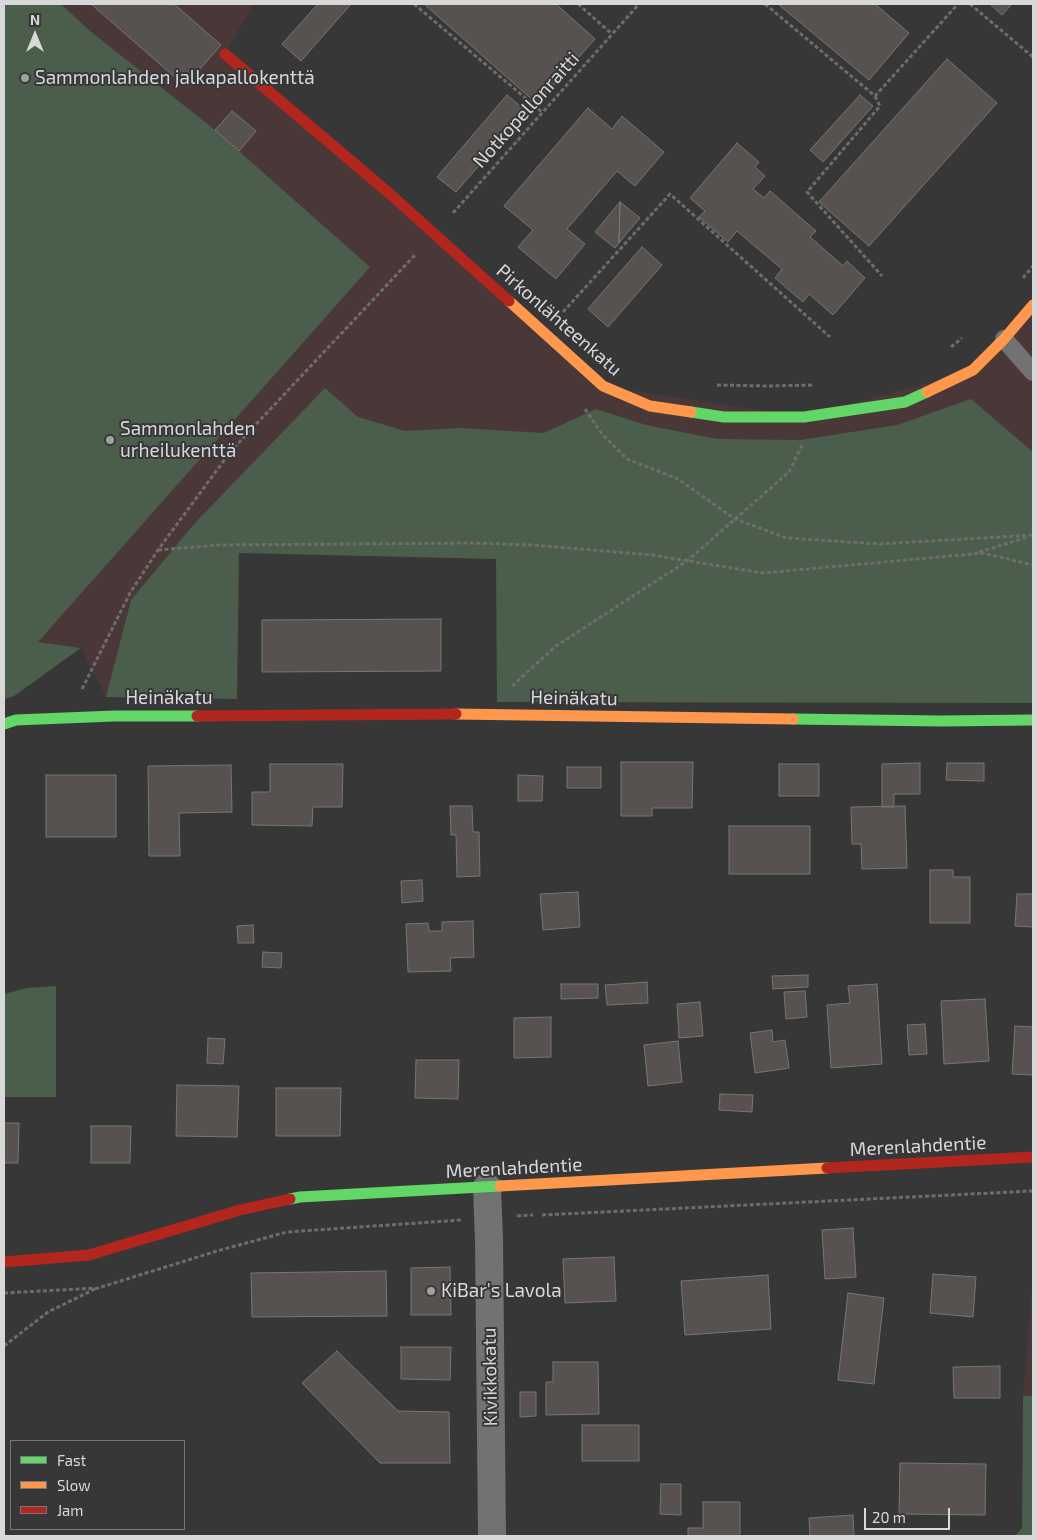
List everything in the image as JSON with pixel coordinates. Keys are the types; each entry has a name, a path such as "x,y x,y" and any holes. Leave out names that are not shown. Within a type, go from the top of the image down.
{"street":[{"name":"Pirkonlähteenkatu","path":"225,54 341,151 603,386 650,406 724,417 804,417 905,402 973,370 1004,339 1033,305"},
{"name":"Heinäkatu","path":"4,724 16,720 114,716 482,714 940,721 1033,720"},
{"name":"Merenlahdentie","path":"4,1262 89,1255 240,1210 300,1198 1033,1157"},
{"name":"Kivikkokatu","path":"487,1187 492,1536"}],"lane":[{"path":"1004,339 1033,372"}],"path":[{"path":"414,4 542,112"},
{"path":"578,4 612,34"},
{"name":"Notkopellonraitti","path":"80,695 89,672 130,592 158,550 231,451 434,234 639,4"},
{"path":"765,4 875,96 880,106 807,192 882,276"},
{"path":"875,96 958,4"},
{"path":"970,4 1033,58"},
{"path":"559,346 566,328 557,319 670,194 830,337"},
{"path":"1021,280 1033,266"},
{"path":"947,350 969,333"},
{"path":"712,385 768,386 820,384"},
{"path":"580,402 602,434 627,459 678,479 735,519 787,538 879,544 1033,535"},
{"path":"482,714 556,646 687,561 789,472 817,415"},
{"path":"974,554 1033,535"},
{"path":"158,550 218,544 532,544 652,555 763,573 983,553 1033,565"},
{"path":"4,1346 48,1312 98,1288"}],"shaded area":[{"path":"4,4 253,4 225,54 603,386 804,417 973,370 1033,305 1033,703 495,559 239,553 237,699 106,697 81,648 37,642"},
{"path":"1033,1280 1033,1396 1023,1396"}],"green space":[{"name":"Sammonlahden urheilukenttä","path":"4,4 61,4 90,31 215,130 370,267 38,642 81,648 14,696 4,699"},
{"path":"325,388 358,417 405,431 460,428 544,433 596,409 646,425 717,439 800,440 897,425 971,399 1033,452 1033,703 497,702 496,559 239,553 237,699 106,697 131,600 194,524"},
{"path":"56,986 56,1097 4,1097 4,994 27,988"},
{"path":"1023,1396 1033,1396 1033,1536 1015,1536 1022,1528"}],"building":[{"path":"91,4 174,4 221,45 185,86"},
{"path":"318,4 351,4 301,61 282,44"},
{"path":"424,4 556,4 595,39 537,104"},
{"path":"778,4 875,4 909,33 869,80"},
{"path":"990,4 1012,4 1002,15"},
{"path":"947,59 997,103 869,246 819,202"},
{"path":"507,95 526,111 456,192 437,177"},
{"path":"860,95 873,106 823,162 810,150"},
{"path":"588,108 612,129 622,116 664,152 635,186 617,171 567,229 585,244 556,279 518,247 533,230 504,206"},
{"path":"232,111 256,131 239,151 215,130"},
{"path":"737,143 759,162 755,167 765,176 753,189 764,198 770,191 816,231 810,237 843,266 847,261 865,278 833,315 809,294 803,302 775,278 782,269 737,231 728,242 699,217 705,211 690,198"},
{"path":"620,202 619,243 615,248 595,232"},
{"path":"620,202 640,218 619,243"},
{"path":"642,247 662,265 608,327 588,309"},
{"path":"441,619 441,671 262,672 262,620"},
{"path":"621,762 693,762 692,808 652,808 652,816 621,816"},
{"path":"920,763 920,794 894,794 894,807 882,807 882,764"},
{"path":"947,763 984,763 984,781 946,780"},
{"path":"270,764 343,764 342,807 313,807 312,826 252,825 252,792 270,792"},
{"path":"779,764 819,764 819,796 779,796"},
{"path":"231,765 232,812 179,813 180,856 149,856 148,766"},
{"path":"567,767 601,767 601,788 567,788"},
{"path":"46,775 116,775 116,837 46,837"},
{"path":"518,775 543,776 542,801 518,801"},
{"path":"450,806 472,806 473,832 479,832 480,876 457,877 456,835 451,835"},
{"path":"905,806 907,868 862,869 861,844 852,844 851,807"},
{"path":"729,826 810,826 810,874 729,874"},
{"path":"930,870 953,870 953,877 970,877 970,923 930,923"},
{"path":"422,880 423,901 402,903 401,881"},
{"path":"578,892 580,927 543,930 540,894"},
{"path":"1017,894 1033,894 1033,927 1015,926"},
{"path":"473,921 474,957 450,958 451,971 408,972 406,924 428,923 429,931 442,931 442,922"},
{"path":"253,925 254,943 238,943 237,926"},
{"path":"263,952 282,953 281,968 262,967"},
{"path":"808,975 808,987 773,989 772,976"},
{"path":"647,982 648,1003 607,1005 605,985"},
{"path":"561,984 598,984 598,998 561,999"},
{"path":"877,984 882,1064 831,1068 827,1005 850,1003 848,986"},
{"path":"805,991 807,1017 786,1019 784,992"},
{"path":"985,999 989,1061 944,1064 941,1001"},
{"path":"700,1002 703,1036 679,1038 677,1004"},
{"path":"551,1017 551,1057 514,1058 514,1018"},
{"path":"925,1024 927,1054 909,1055 907,1025"},
{"path":"1015,1026 1033,1027 1033,1075 1012,1074"},
{"path":"772,1030 773,1042 785,1040 789,1068 755,1073 750,1033"},
{"path":"208,1038 225,1039 223,1064 207,1063"},
{"path":"678,1041 682,1082 648,1086 644,1045"},
{"path":"416,1060 459,1060 458,1099 415,1098"},
{"path":"177,1085 239,1086 237,1137 176,1136"},
{"path":"276,1088 341,1088 340,1136 276,1136"},
{"path":"720,1094 753,1095 752,1112 719,1110"},
{"path":"4,1123 19,1123 18,1163 4,1163"},
{"path":"91,1126 131,1126 130,1163 91,1163"},
{"path":"853,1228 856,1277 825,1279 822,1230"},
{"path":"614,1257 616,1301 565,1303 563,1259"},
{"name":"KiBar's Lavola","path":"450,1267 451,1315 411,1315 411,1268"},
{"path":"386,1271 387,1316 252,1317 251,1273"},
{"path":"933,1274 976,1277 973,1317 930,1313"},
{"path":"768,1275 771,1329 685,1335 681,1281"},
{"path":"848,1293 884,1298 874,1384 838,1380"},
{"path":"401,1347 451,1347 450,1380 401,1379"},
{"path":"337,1351 398,1411 449,1412 450,1463 380,1463 302,1383"},
{"path":"553,1362 598,1362 599,1414 546,1415 546,1382 553,1382"},
{"path":"1000,1366 1000,1398 954,1398 953,1367"},
{"path":"520,1392 536,1392 536,1416 520,1417"},
{"path":"582,1425 639,1425 639,1461 582,1461"},
{"path":"900,1463 986,1464 985,1515 899,1514"},
{"path":"661,1484 681,1484 681,1515 660,1514"},
{"path":"703,1502 740,1502 740,1536 688,1536 688,1528 703,1528"},
{"path":"853,1515 854,1536 810,1536 809,1518"}],"traffic: fast":[{"path":"691,412 724,417 804,417 905,402 927,392"},
{"path":"4,724 16,720 114,716 197,716"},
{"path":"793,719 1033,720"},
{"path":"290,1199 500,1186"}],"traffic: slow":[{"path":"509,301 603,386 650,406 691,412"},
{"path":"927,392 973,370 1004,339 1033,305"},
{"path":"456,714 793,719"},
{"path":"500,1186 827,1168"}],"traffic: jam":[{"path":"225,54 390,194 509,301"},
{"path":"197,716 456,714"},
{"path":"827,1168 1033,1157"},
{"path":"4,1262 89,1255 240,1210 290,1199"}],"place":[{"name":"Sammonlahden jalkapallokenttä","path":"25,78"},
{"name":"Sammonlahden urheilukenttä","path":"110,440"},
{"name":"KiBar's Lavola","path":"431,1291"}]}
